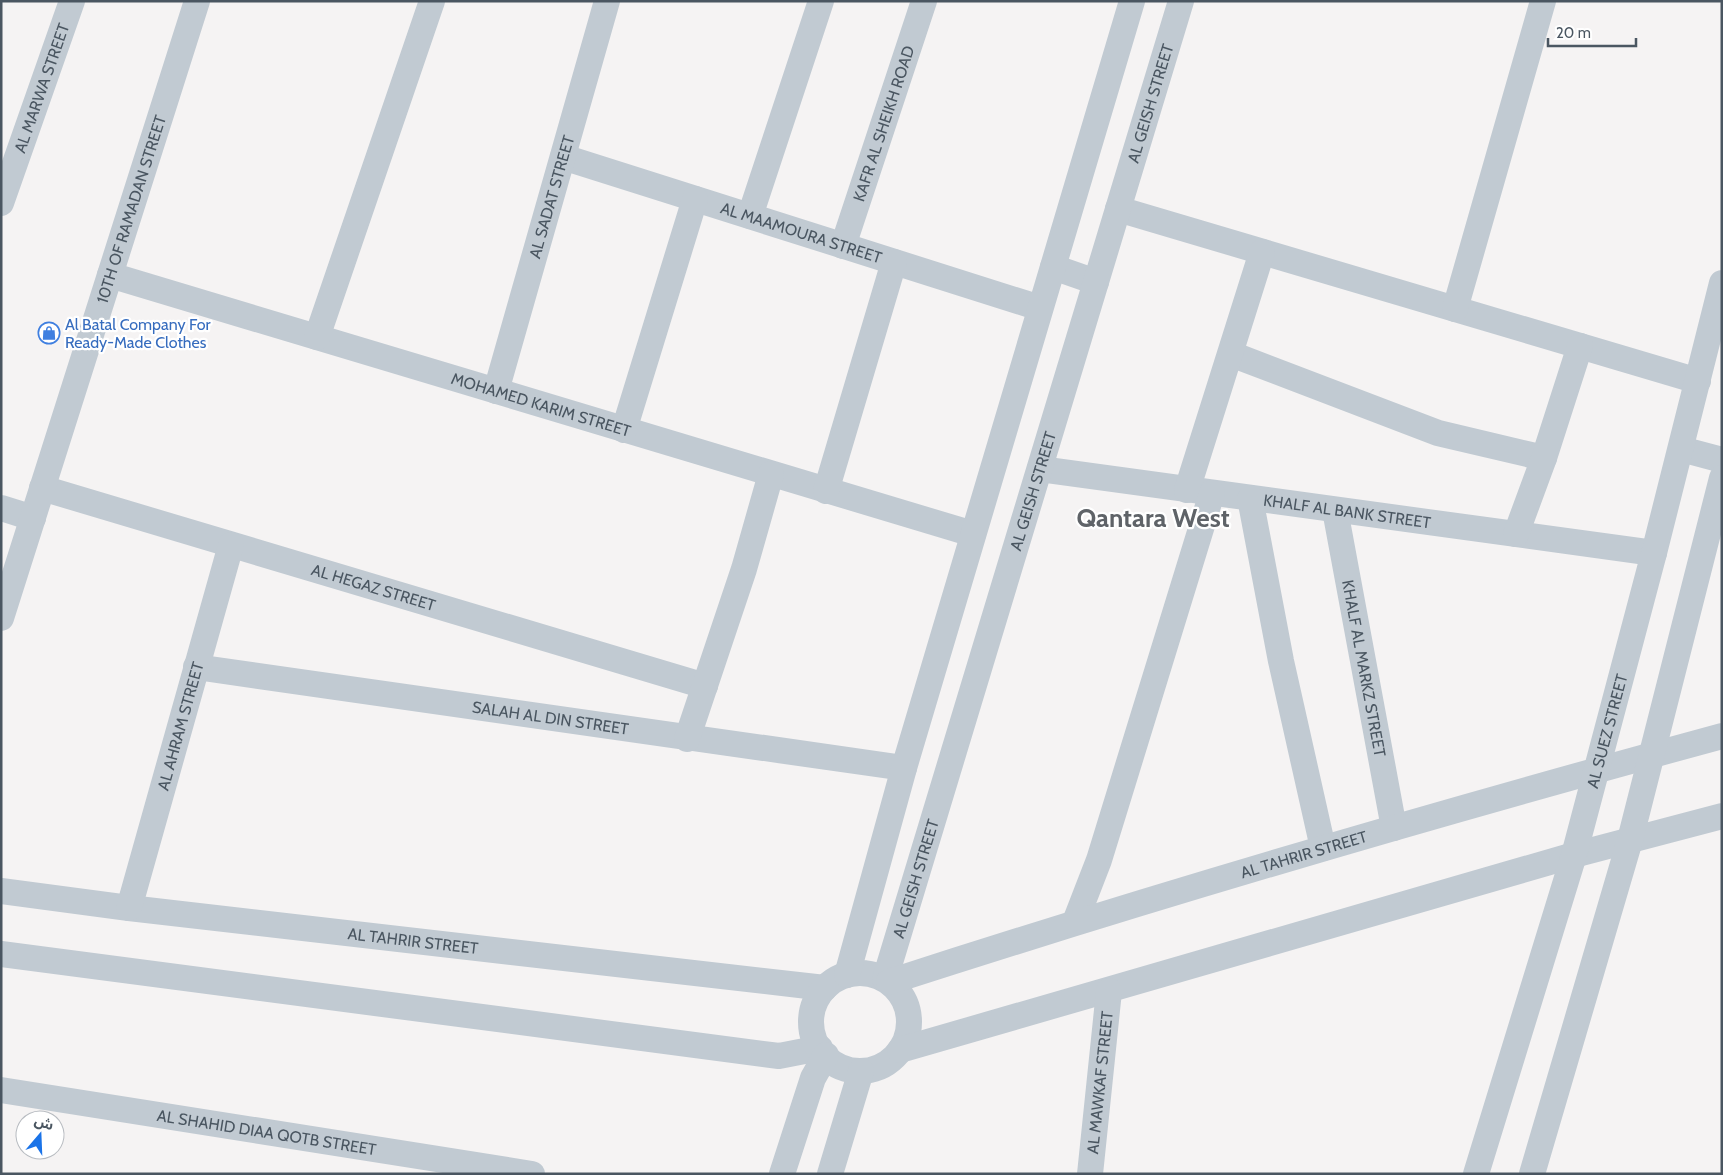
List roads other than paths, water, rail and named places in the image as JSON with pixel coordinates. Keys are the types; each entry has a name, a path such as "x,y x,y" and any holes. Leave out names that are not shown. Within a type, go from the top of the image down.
{"street":[{"name":"AL MARWA STREET","path":"1,203 72,1"},
{"name":"10TH OF RAMADAN STREET","path":"1,618 197,1"},
{"path":"317,337 432,1"},
{"name":"AL SADAT STREET","path":"496,392 607,1"},
{"path":"750,216 821,1"},
{"name":"KAFR AL SHEIKH ROAD","path":"843,246 924,1"},
{"path":"836,982 860,973 887,981 900,993 908,1014 907,1036 900,1050 883,1065 861,1071 836,1064 823,1052 814,1036 812,1011 836,982 904,768 1132,1"},
{"name":"AL GEISH STREET","path":"887,981 1181,1"},
{"path":"1455,309 1544,1"},
{"name":"AL MAAMOURA STREET","path":"563,158 1040,308"},
{"path":"624,430 695,199"},
{"path":"1118,209 1698,381"},
{"path":"1075,922 1099,860 1199,492 1231,354 1262,252"},
{"path":"826,491 894,262"},
{"path":"1053,267 1096,282"},
{"name":"MOHAMED KARIM STREET","path":"110,275 973,534"},
{"name":"AL SUEZ STREET","path":"1476,1174 1574,855 1681,449 1722,283"},
{"path":"1516,534 1544,458 1580,346"},
{"path":"1231,354 1438,433 1544,458"},
{"path":"1681,449 1722,460"},
{"name":"KHALF AL BANK STREET","path":"1040,469 1654,553"},
{"path":"687,739 744,569 771,474"},
{"path":"1532,1174 1630,840 1722,478"},
{"name":"AL HEGAZ STREET","path":"42,488 704,686"},
{"path":"1250,498 1280,662 1323,848"},
{"path":"1,508 33,518"},
{"name":"KHALF AL MARKZ STREET","path":"1334,510 1394,828"},
{"name":"AL AHRAM STREET","path":"129,908 231,545"},
{"name":"SALAH AL DIN STREET","path":"196,668 687,739 904,768"},
{"name":"AL TAHRIR STREET","path":"887,981 1075,922 1323,848 1722,736"},
{"path":"900,1050 1574,855 1722,816"},
{"name":"AL TAHRIR STREET","path":"1,890 129,908 836,982"},
{"path":"1,954 779,1056 823,1052"},
{"name":"AL MAWKAF STREET","path":"1090,1174 1109,991"},
{"path":"782,1174 823,1052"},
{"path":"830,1174 861,1071"},
{"name":"AL SHAHID DIAA QOTB STREET","path":"1,1090 532,1174"}],"place":[{"name":"Al Batal Company For Ready-Made Clothes","path":"49,333"}],"district":[{"name":"Qantara West","path":"1153,518"}]}
